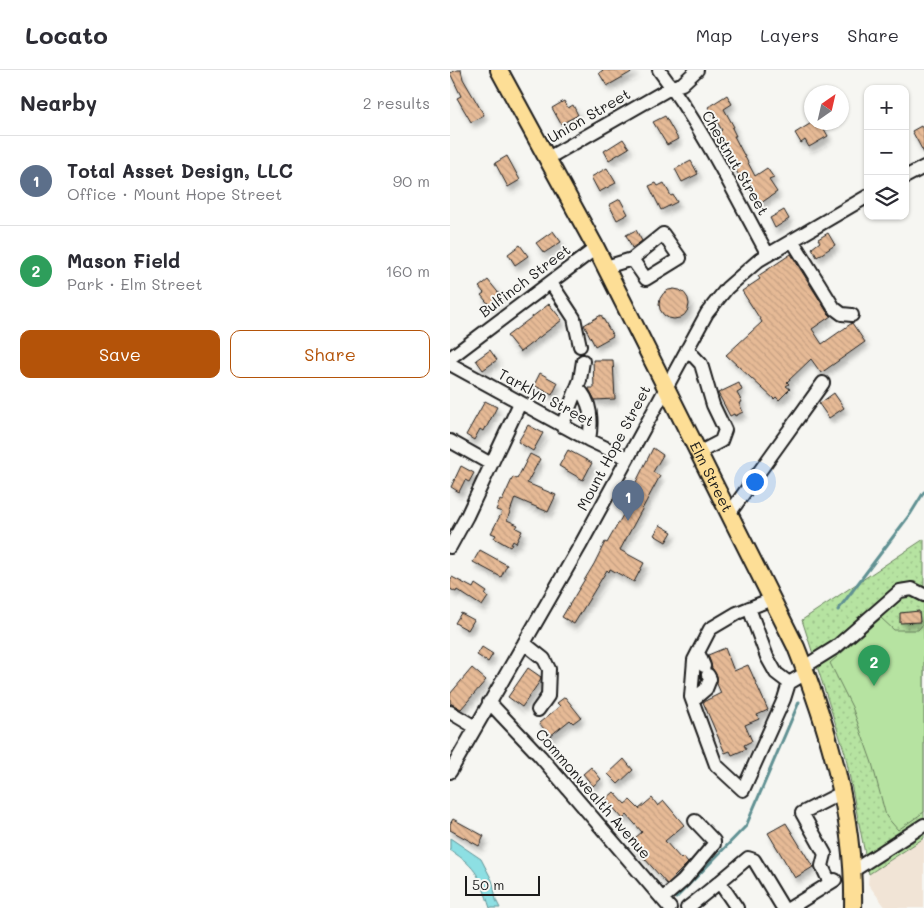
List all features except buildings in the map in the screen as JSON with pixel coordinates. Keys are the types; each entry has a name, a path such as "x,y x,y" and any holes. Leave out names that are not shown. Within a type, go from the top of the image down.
{"main road":[{"name":"Elm Street","path":"500,70 606,267 772,599 805,670 818,703 835,762 845,812 853,908"}],"street":[{"name":"Chestnut Street","path":"659,70 672,87 712,153 768,255"},
{"path":"672,87 682,84 697,70"},
{"name":"Union Street","path":"548,158 672,87"},
{"path":"909,175 924,167"},
{"name":"Mount Hope Street","path":"450,772 581,544 707,313 727,288 759,260 864,198"},
{"path":"792,240 834,308 842,314 852,315"},
{"name":"Bulfinch Street","path":"450,358 596,248"},
{"path":"606,267 632,259"},
{"path":"551,283 574,318 580,346"},
{"path":"687,349 701,364 713,405 725,430 721,440 698,453"},
{"path":"562,426 577,388 583,361"},
{"name":"Tarklyn Street","path":"450,364 562,426 627,458"},
{"path":"730,514 823,383"},
{"path":"577,388 585,396 588,403 591,428 589,440"},
{"path":"450,546 520,403"},
{"path":"450,441 491,464"},
{"path":"772,599 737,613 710,629 694,660 691,697 716,765 743,790 784,699 789,683 836,647 900,591 912,589 924,595"},
{"path":"748,608 767,657 776,673 789,683"},
{"path":"524,643 544,659 549,669 548,696 538,710"},
{"path":"693,700 706,689 710,679 698,652"},
{"name":"Commonwealth Avenue","path":"489,702 540,756 666,903"},
{"path":"452,717 475,727"},
{"path":"790,908 832,882 822,866 825,854 802,813 841,793"},
{"path":"666,903 714,844 714,841 695,821"},
{"path":"851,872 924,825"},
{"path":"687,908 712,887 720,883 748,858 754,860 784,908"},
{"path":"720,883 737,908"}],"shaded area":[{"path":"924,838 924,908 886,908 868,884 869,874"}],"green space":[{"path":"924,539 924,838 869,874 845,753 802,620"},
{"path":"881,618 894,630 918,630 924,623 924,812 898,830 886,816 872,763 852,707 830,663"}],"water":[{"path":"450,838 481,859 492,880 496,900 500,908 490,908 477,874 467,862 450,850"}],"waterway":[{"path":"838,610 911,513 924,492"},
{"path":"676,898 746,826 799,702"}],"place":[{"name":"Total Asset Design, LLC","path":"628,521"},
{"name":"Mason Field","path":"874,686"}]}
